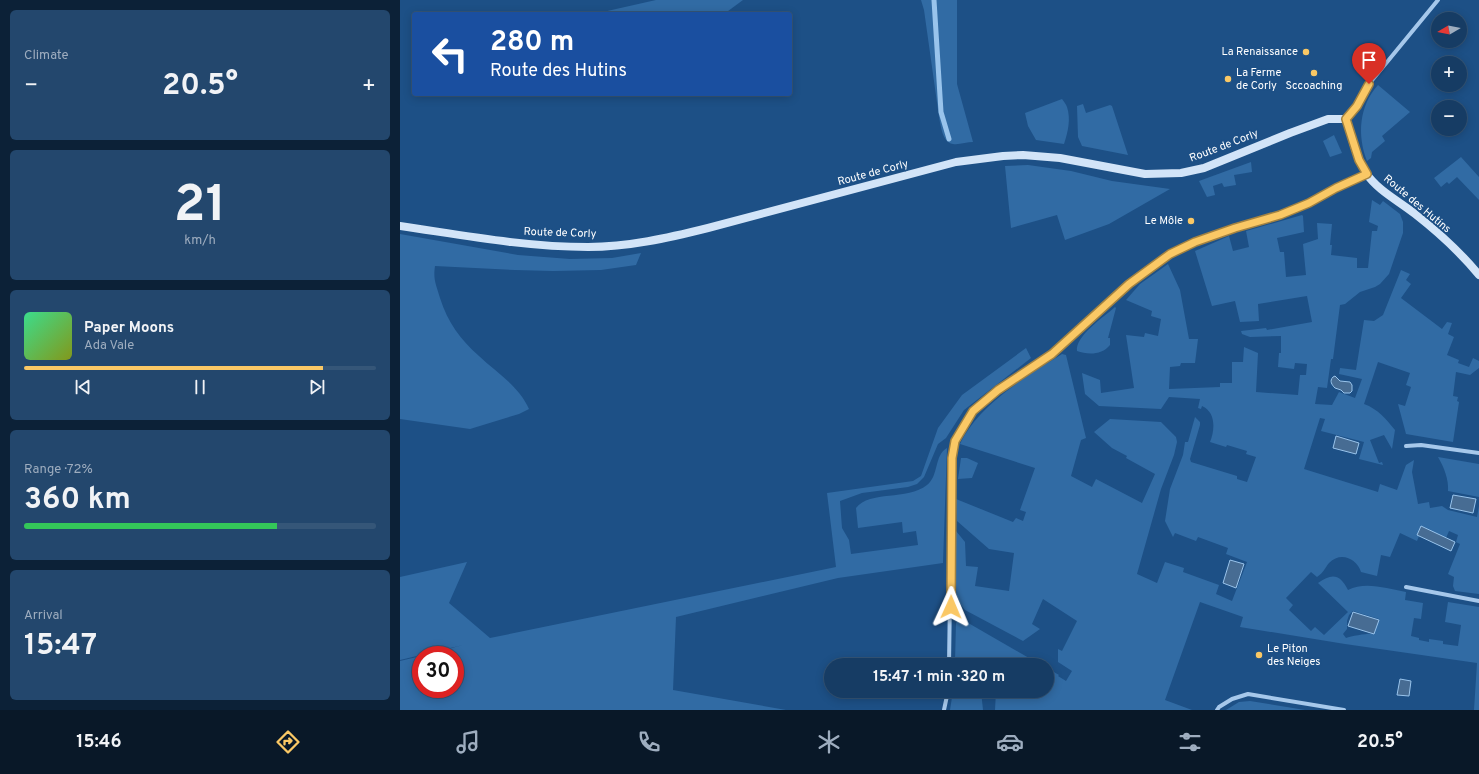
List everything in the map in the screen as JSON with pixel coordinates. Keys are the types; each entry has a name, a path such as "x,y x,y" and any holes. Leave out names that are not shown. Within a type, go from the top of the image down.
{"street":[{"path":"1346,119 1357,106 1369,84 1438,0"},
{"name":"Route de Corly","path":"400,226 550,246 589,247 637,243 677,236 956,162 1023,155 1070,160 1145,174 1181,173 1210,165 1290,132 1328,119 1346,119"},
{"name":"Route des Hutins","path":"1346,119 1359,160 1367,174 1376,185 1415,214 1457,251 1479,275"},
{"path":"950,658 952,458 955,441 973,411 998,390 1052,354 1129,284 1170,254 1195,242 1235,228 1280,215 1309,203 1336,188 1367,174"},
{"path":"1406,446 1421,445 1479,453"},
{"path":"1406,587 1479,600"},
{"path":"1217,710 1232,699 1248,694 1344,710"},
{"path":"944,710 947,698"}],"shaded area":[{"path":"656,0 743,0 727,12 603,12"},
{"path":"921,0 957,0 957,84 973,142 953,144 949,143 944,137 939,117 924,10"},
{"path":"1378,85 1410,112 1382,136 1385,141 1372,152 1371,158 1367,161 1362,141 1362,121 1367,102"},
{"path":"1062,99 1067,106 1069,116 1068,130 1064,144 1036,140 1028,126 1025,113"},
{"path":"1083,104 1086,113 1110,105 1112,106 1128,155 1082,146 1078,137 1077,106"},
{"path":"1334,135 1342,153 1330,157 1323,141"},
{"path":"1461,157 1479,177 1479,200 1457,177 1449,184 1447,182 1441,187 1434,178"},
{"path":"1251,162 1252,172 1234,175 1236,185 1224,187 1222,183 1213,186 1215,195 1207,197 1199,181"},
{"path":"1028,165 1071,171 1112,181 1170,189 1109,224 1065,240 1057,215 1011,228 1005,166"},
{"path":"1372,200 1380,205 1383,201 1400,214 1403,222 1403,233 1389,274 1380,284 1360,292 1345,304 1340,305 1333,359 1331,359 1327,388 1318,387 1315,404 1332,405 1339,392 1355,398 1362,379 1339,374 1340,368 1356,370 1364,320 1374,321 1383,315 1401,270 1410,274 1406,280 1411,284 1401,298 1442,329 1447,322 1452,323 1448,334 1454,337 1447,355 1459,360 1458,363 1469,367 1473,358 1479,361 1479,368 1470,375 1456,372 1453,396 1458,397 1457,401 1459,402 1453,442 1406,434 1398,404 1405,406 1411,387 1406,385 1410,373 1378,362 1364,404 1378,412 1395,430 1392,449 1384,435 1370,440 1379,463 1382,462 1383,465 1359,459 1364,442 1321,431 1325,419 1320,418 1304,469 1378,492 1380,484 1397,490 1406,465 1414,460 1412,472 1418,504 1429,502 1430,508 1442,506 1448,510 1477,517 1479,506 1479,594 1455,591 1453,586 1454,577 1448,574 1460,544 1456,542 1458,535 1449,531 1446,538 1421,526 1417,535 1419,536 1417,541 1400,533 1390,557 1381,555 1377,576 1361,572 1356,563 1348,558 1338,558 1329,563 1323,572 1317,577 1311,572 1286,598 1293,605 1289,610 1311,631 1315,627 1324,635 1348,612 1318,583 1323,580 1332,577 1339,578 1348,590 1355,587 1369,586 1406,592 1405,600 1423,603 1421,619 1414,618 1411,636 1419,638 1419,640 1429,642 1429,639 1443,641 1443,644 1458,646 1461,625 1445,622 1448,602 1479,607 1479,710 1474,710 1477,663 1240,627 1243,617 1200,602 1165,700 1192,710 995,710 996,698 1054,698 1054,672 1066,681 1072,671 1058,662 1058,649 1062,651 1077,621 1043,599 1032,624 1040,629 1023,641 965,610 960,604 955,588 956,531 965,542 966,566 978,567 975,586 1009,591 1014,553 989,549 957,521 956,499 1013,522 1016,518 1023,521 1026,512 1020,510 1035,468 960,444 968,430 979,416 991,404 1019,382 1062,354 1066,355 1086,438 1081,440 1071,476 1092,487 1096,479 1142,503 1155,474 1126,458 1127,456 1112,448 1094,432 1110,419 1161,422 1176,437 1177,442 1174,455 1161,489 1137,574 1157,583 1165,562 1184,568 1183,572 1219,585 1216,594 1232,601 1247,562 1226,554 1228,548 1198,537 1196,541 1175,533 1173,537 1165,521 1170,489 1183,455 1185,442 1188,442 1195,417 1200,422 1200,425 1190,459 1191,462 1237,476 1237,479 1247,482 1256,457 1246,454 1247,451 1210,442 1213,432 1212,417 1207,409 1202,406 1201,409 1198,408 1200,399 1169,397 1161,409 1099,406 1085,394 1082,373 1100,380 1101,393 1134,388 1126,335 1144,337 1145,333 1158,336 1161,319 1151,316 1152,311 1126,300 1140,284 1168,264 1180,290 1189,339 1198,339 1195,363 1181,363 1180,366 1170,367 1169,389 1220,387 1220,383 1232,383 1232,362 1243,362 1244,347 1258,353 1256,392 1298,395 1300,375 1306,375 1307,364 1295,363 1294,369 1278,367 1279,353 1281,353 1281,336 1250,337 1242,334 1241,331 1266,328 1267,330 1312,322 1307,296 1258,304 1259,321 1240,322 1235,301 1212,306 1195,251 1229,236 1233,251 1249,247 1246,231 1302,215 1304,232 1277,238 1280,252 1284,252 1286,277 1306,275 1303,244 1318,239 1317,223 1332,224 1330,245 1332,245 1331,255 1357,258 1357,268 1368,268 1372,231 1377,231 1378,226 1369,222","holes":["1353,611 1379,619 1374,634 1346,638 1343,634 1347,629 1349,615"]},
{"path":"400,234 518,255 570,259 612,258 641,253 636,265 601,270 553,271 435,266 435,279 440,298 455,330 472,350 520,393 529,409 519,414 470,429 400,419"},
{"path":"1115,307 1108,338 1110,338 1110,345 1103,351 1095,353 1077,351 1078,345 1085,333"},
{"path":"1026,348 1031,358 964,410 946,438 938,444 924,477 917,484 908,487 862,493 840,501 842,528 849,540 851,554 918,545 916,531 903,533 902,522 858,528 856,508 862,502 870,499 909,493 919,490 927,485 931,481 940,455 947,448 943,563 838,578 676,617 673,690 786,710 400,710 400,661 412,658 412,698 464,698 464,646 412,646 412,657 400,660 400,577 467,562 449,603 490,638 836,567 827,493 913,481 921,476 938,428 962,395"},
{"path":"1335,376 1340,381 1350,382 1352,385 1352,391 1350,393 1344,393 1334,387 1331,380"},
{"path":"1336,436 1359,443 1356,454 1333,448"},
{"path":"1438,457 1479,464 1479,497 1448,491 1446,474"},
{"path":"961,458 967,458 978,463 972,478 958,479"},
{"path":"1453,495 1476,499 1473,513 1450,508"},
{"path":"1421,526 1455,542 1451,551 1417,535"},
{"path":"1230,560 1244,564 1236,588 1223,583"},
{"path":"1353,612 1379,620 1374,634 1348,626"},
{"path":"958,620 970,624 1029,658 955,658 956,623"},
{"path":"1400,679 1411,681 1409,696 1397,695"},
{"path":"952,698 982,698 983,710 950,710"},
{"path":"1250,701 1305,710 1226,710 1239,702"}],"waterway":[{"path":"934,0 941,112 949,139"}],"place":[{"name":"La Renaissance","path":"1306,52"},
{"name":"Sccoaching","path":"1314,73"},
{"name":"La Ferme de Corly","path":"1228,79"},
{"name":"Le Môle","path":"1191,221"},
{"name":"Le Piton des Neiges","path":"1259,655"}],"route":[{"path":"951,607 951,486 953,446 963,426 973,411 998,390 1052,354 1129,284 1170,254 1195,242 1235,228 1280,215 1309,203 1336,188 1367,174 1359,160 1346,119 1357,106 1369,84"}]}
